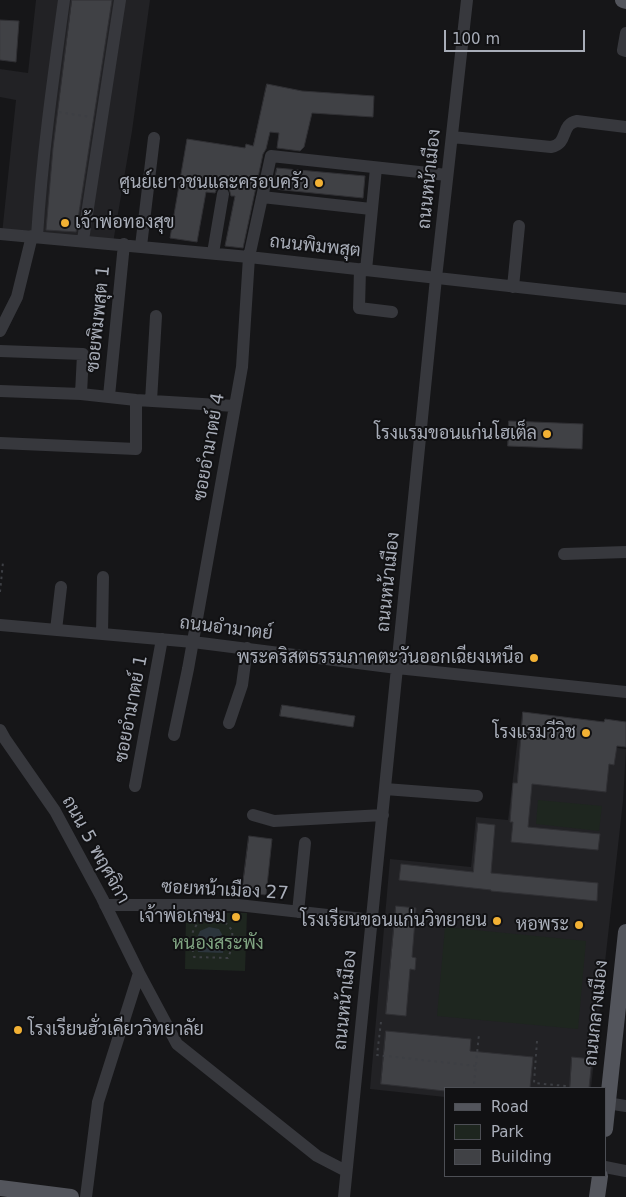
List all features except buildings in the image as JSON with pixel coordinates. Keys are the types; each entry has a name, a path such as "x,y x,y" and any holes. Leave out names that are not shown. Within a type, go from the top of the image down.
{"main road":[{"name":"ถนนกลางเมือง","path":"606,1116 626,939"},
{"path":"597,1197 600,1177"},
{"path":"0,1188 71,1197"}],"street":[{"path":"0,331 17,297 35,236 64,0"},
{"path":"83,240 120,0"},
{"name":"ถนนหน้าเมือง","path":"344,1197 436,278 467,0"},
{"path":"626,33 623,50 626,51"},
{"path":"452,137 551,147 561,143 568,126 572,122 626,127"},
{"path":"140,246 154,138"},
{"name":"ซอยอำมาตย์ 4","path":"174,735 242,366 249,257 271,156 376,168"},
{"path":"392,312 359,308 376,168 447,175"},
{"path":"213,253 223,194"},
{"path":"262,197 371,209"},
{"path":"513,287 519,226"},
{"name":"ถนนพิมพสุต","path":"0,234 213,253 626,299"},
{"name":"ซอยพิมพสุต 1","path":"109,396 124,244"},
{"path":"150,401 156,316"},
{"path":"0,351 83,354 81,394"},
{"path":"0,392 81,394 136,400 235,406"},
{"path":"0,443 136,450 136,400"},
{"path":"564,554 626,552"},
{"path":"102,634 103,576"},
{"path":"56,630 61,587"},
{"name":"ถนนอำมาตย์","path":"0,625 192,642 397,668 626,692"},
{"name":"ซอยอำมาตย์ 1","path":"135,786 162,639"},
{"path":"229,723 242,685 247,648"},
{"name":"ถนน 5 พฤศจิกา","path":"2,738 55,811 106,904 139,973 177,1044 317,1156 346,1171"},
{"path":"385,789 477,796"},
{"path":"253,815 274,820 383,815"},
{"path":"298,912 305,843"},
{"name":"ซอยหน้าเมือง 27","path":"106,904 238,905 372,920"},
{"path":"86,1197 98,1102 139,973"},
{"path":"607,1103 626,1106"},
{"path":"606,1167 626,1171"}],"path":[{"path":"49,111 102,119"},
{"path":"0,592 3,562"},
{"path":"200,921 224,922 232,930 233,946 228,958 194,957 191,941 193,928 200,921"},
{"path":"381,1022 377,1055 476,1066"},
{"path":"474,1084 479,1034"},
{"path":"537,1041 534,1083 566,1086"}],"shaded area":[{"path":"36,0 150,0 132,131 113,243 2,234 16,100 0,97 0,69 28,73"},
{"name":"โรงเรียนขอนแก่นวิทยายน","path":"518,736 626,749 623,801 591,1087 444,1087 444,1097 370,1089 390,859 471,867 476,817 508,820"},
{"path":"209,927 219,929 224,938 223,953 198,952 196,940 200,931"}],"green space":[{"path":"538,800 602,806 599,831 536,824"},
{"name":"หนองสระพัง","path":"186,912 199,912 202,918 221,918 224,913 247,913 245,971 185,969"},
{"path":"445,927 586,941 578,1029 437,1016"}],"place":[{"name":"ศูนย์เยาวชนและครอบครัว","path":"319,183"},
{"name":"เจ้าพ่อทองสุข","path":"65,223"},
{"name":"โรงแรมขอนแก่นโฮเต็ล","path":"547,434"},
{"name":"พระคริสตธรรมภาคตะวันออกเฉียงเหนือ","path":"534,658"},
{"name":"โรงแรมวีวิช","path":"586,733"},
{"name":"เจ้าพ่อเกษม","path":"236,917"},
{"name":"โรงเรียนขอนแก่นวิทยายน","path":"497,921"},
{"name":"หอพระ","path":"579,925"},
{"name":"โรงเรียนฮั่วเคียววิทยาลัย","path":"18,1030"}]}
